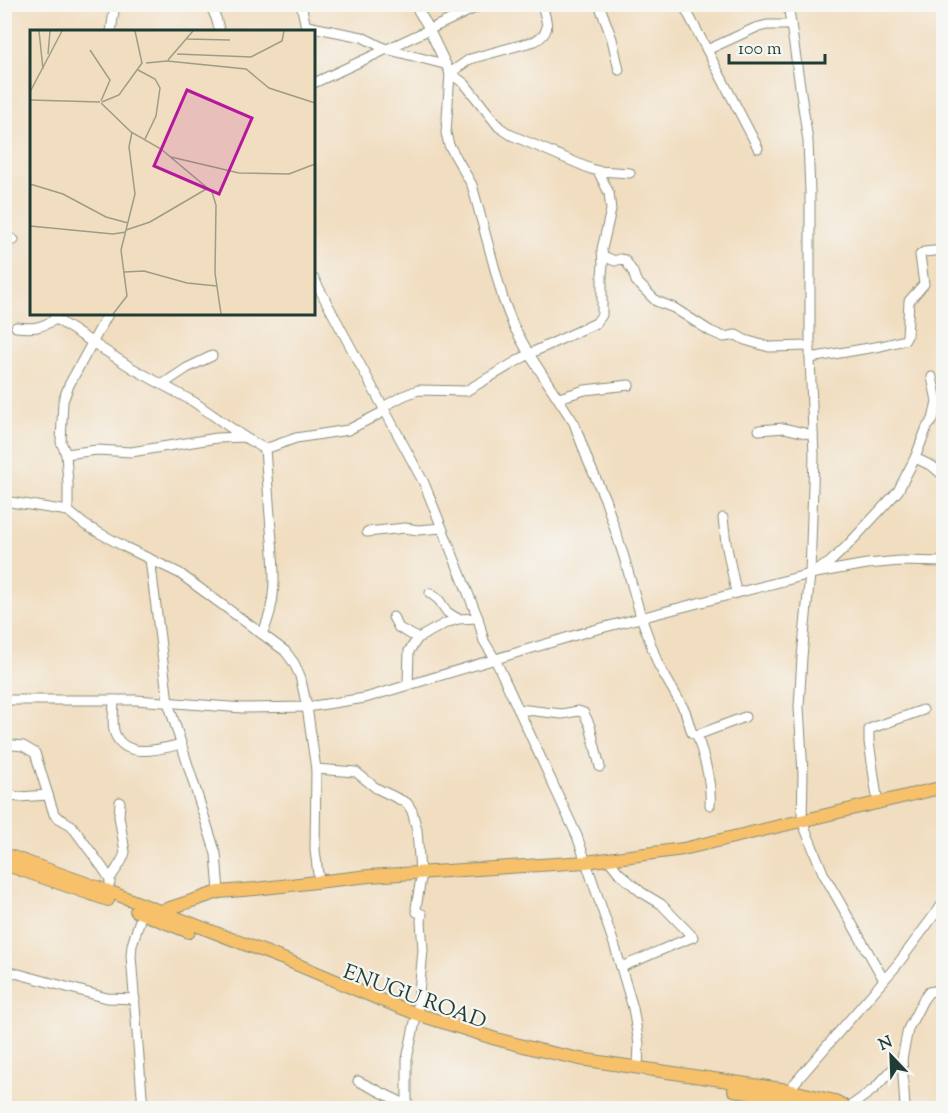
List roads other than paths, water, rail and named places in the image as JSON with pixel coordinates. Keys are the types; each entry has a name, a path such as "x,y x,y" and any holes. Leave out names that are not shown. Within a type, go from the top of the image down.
{"main road":[{"path":"4,854 109,885 152,914 219,892 369,876 586,862 682,849 944,787"},
{"name":"ENUGU ROAD","path":"4,864 152,914 287,968 378,1008 416,1018 494,1046 578,1065 828,1108"},
{"path":"416,1018 580,1059 638,1067 781,1099 835,1101 848,1108"}],"street":[{"path":"111,30 115,4"},
{"path":"210,4 219,30"},
{"path":"301,4 307,29"},
{"path":"414,4 450,73 465,84 499,127 511,135 598,171 630,173"},
{"path":"315,83 484,4"},
{"path":"450,73 470,59 535,41 543,36 547,28 542,4"},
{"path":"599,4 612,39 619,70"},
{"path":"683,4 758,148"},
{"path":"788,4 808,141 810,358 814,467 810,574 799,707 803,774 802,821 823,873 884,980"},
{"path":"706,50 755,28 767,25 791,25"},
{"path":"315,30 362,37 386,49 444,64"},
{"path":"450,73 446,133 449,145 472,185 503,299 513,326 529,354 574,423 605,499 641,617 658,664 685,711 692,733 698,735 745,717"},
{"path":"265,449 296,438 348,430 403,396 418,390 466,391 529,354 596,323 602,315 602,249 611,210 609,194 598,171"},
{"path":"810,358 905,340 909,301 924,284 920,255 924,252 944,250"},
{"path":"603,256 615,261 625,260 636,281 656,301 674,308 710,331 724,337 736,335 769,347 810,346"},
{"path":"315,281 424,483 478,618 484,641 495,659 577,836 633,1008 639,1044 638,1067"},
{"path":"68,511 66,454 61,442 63,401 69,385 107,315"},
{"path":"16,327 32,329 55,316 92,343 194,402 265,449"},
{"path":"163,384 187,368 212,356"},
{"path":"810,574 829,563 898,491 915,458 927,427 933,420 937,401 932,377"},
{"path":"559,398 585,390 629,385"},
{"path":"759,430 784,428 813,435"},
{"path":"66,454 97,450 130,452 217,438 244,437"},
{"path":"262,634 269,621 273,604 275,578 265,449"},
{"path":"915,458 932,466 944,476"},
{"path":"4,501 68,511 85,525 179,573 285,651 300,676 316,769 315,850 319,882"},
{"path":"723,518 736,592"},
{"path":"367,532 405,528 418,530 442,528"},
{"path":"150,559 168,702 216,854 219,892"},
{"path":"4,700 114,700 243,708 306,707 365,698 586,632 810,574 900,561 944,562"},
{"path":"430,593 447,612 458,619"},
{"path":"446,623 447,612"},
{"path":"393,616 399,628 418,638"},
{"path":"408,685 409,651 418,638 458,619 478,618"},
{"path":"114,700 113,728 120,742 141,751 153,751 181,744"},
{"path":"518,709 562,714 578,711 584,713 590,726 600,767"},
{"path":"878,804 868,729 923,710"},
{"path":"698,735 711,790 710,805"},
{"path":"4,744 23,746 35,753 54,814 71,825 102,867 109,885"},
{"path":"316,769 356,772 375,788 407,802 417,830 421,872 416,908 417,912 422,914 423,950 416,1018 407,1059 408,1107 358,1081"},
{"path":"4,795 19,797 48,795"},
{"path":"109,885 125,852 119,816 120,802"},
{"path":"608,859 619,873 640,892 661,904 693,937 621,967"},
{"path":"781,1099 884,980 944,903"},
{"path":"143,1108 131,956 132,945 152,914"},
{"path":"4,970 107,998 135,999"},
{"path":"904,1108 902,1059 908,1029 929,992 944,989"},
{"path":"848,1108 874,1089 902,1059"},
{"path":"4,1106 13,1108"}]}
